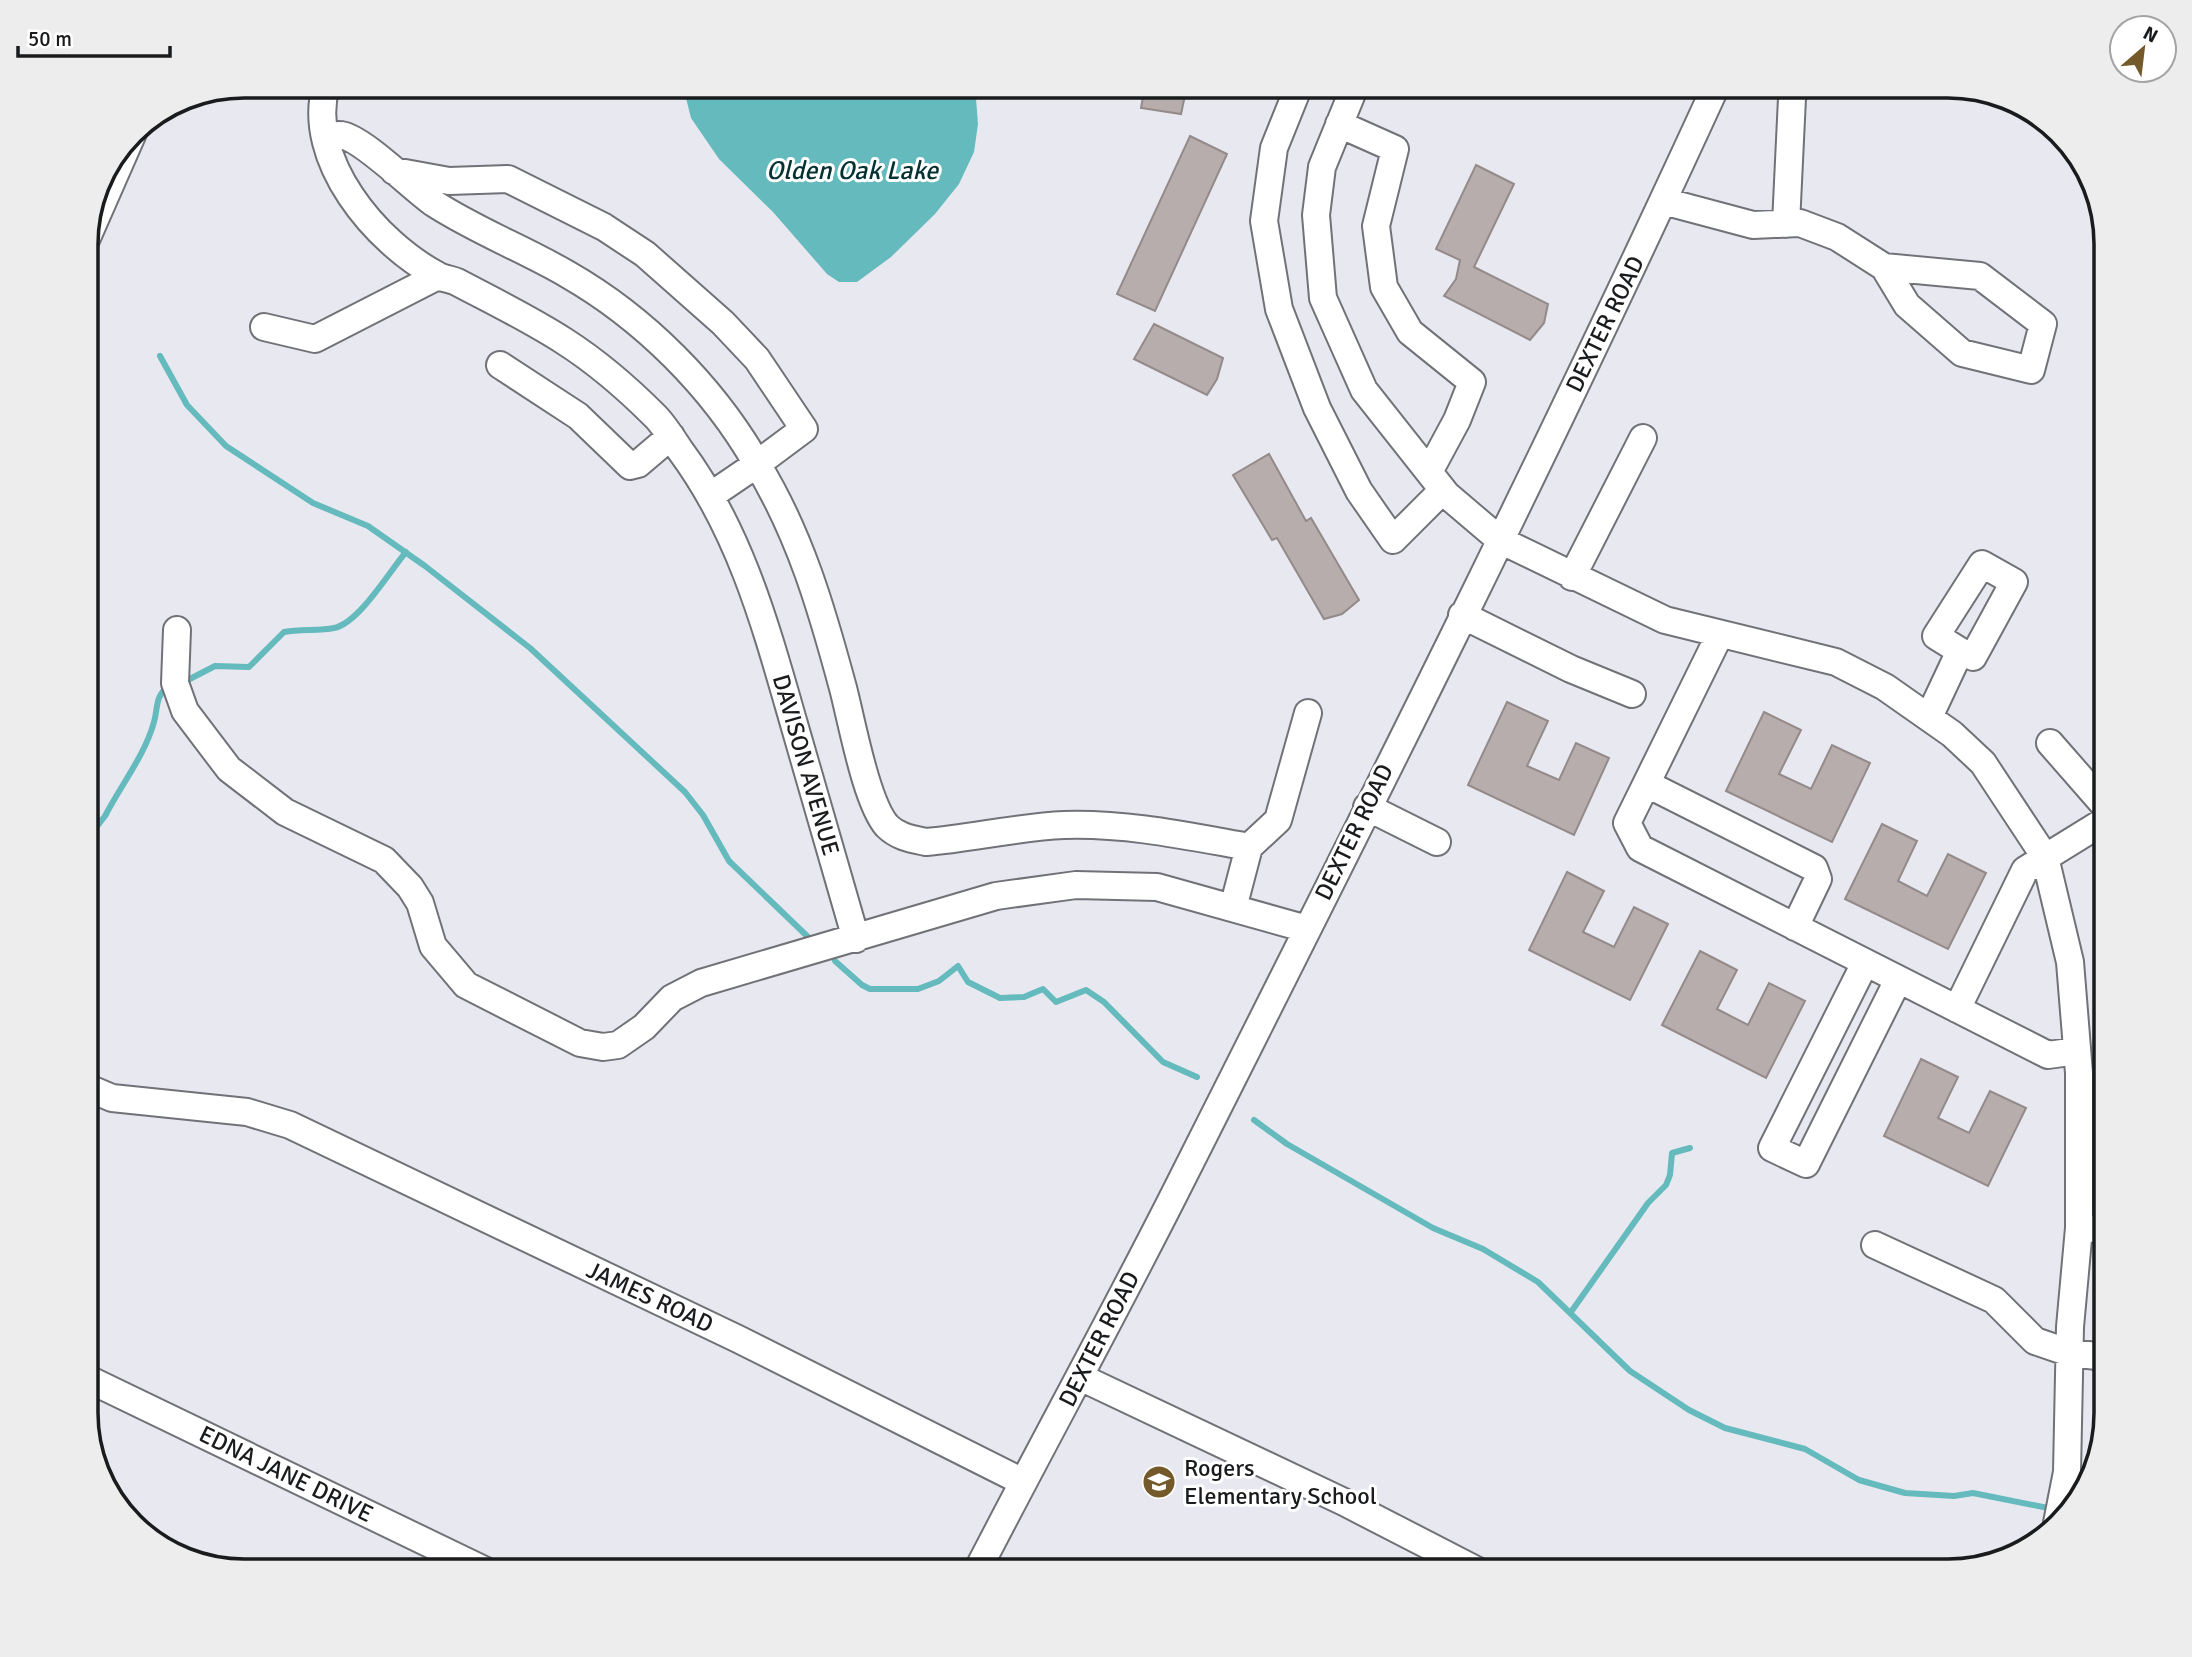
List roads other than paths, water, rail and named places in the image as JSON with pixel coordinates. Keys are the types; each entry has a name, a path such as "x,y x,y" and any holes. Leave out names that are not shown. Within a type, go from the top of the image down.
{"street":[{"name":"DAVISON AVENUE","path":"324,98 326,137 332,165 383,235 438,276 452,280 566,342 610,375 657,418 710,496 726,522 757,595 856,939"},
{"path":"1294,98 1275,148 1264,221 1279,309 1317,408 1359,491 1393,540 1436,481 1472,382 1409,332 1384,288 1376,226 1395,149 1339,124"},
{"path":"1349,98 1322,167 1317,215 1323,298 1364,390 1436,481 1500,540 1665,620 1786,647 1836,662 1885,687 1929,717 1983,763 2033,835 2045,858 2070,962 2077,1051 2079,1228 2070,1353 2067,1472 2060,1506"},
{"name":"DEXTER ROAD","path":"983,1559 1080,1377 1307,929 1500,540 1710,98"},
{"path":"1786,224 1792,98"},
{"path":"326,137 342,135 386,162 450,213 569,275 670,352 715,403 736,429 782,505 804,557 829,638 872,799 887,825 904,837 926,842 1063,825 1105,825 1143,828 1249,847"},
{"path":"394,171 449,181 508,180 604,227 645,254 692,293 757,359 804,429 710,496"},
{"path":"1663,201 1753,225 1800,223 1837,237 1884,267 1907,306 1962,353 2031,370 2043,324 1980,276 1884,267"},
{"path":"264,327 315,339 438,276"},
{"path":"500,365 578,416 630,466 638,464 671,436"},
{"path":"1572,577 1643,438"},
{"path":"1462,615 1571,669 1632,694"},
{"path":"177,631 175,683 185,711 229,769 285,812 384,860 421,903 433,946 466,985 570,1038 603,1047 618,1045 644,1027 672,998 701,982 996,896 1076,885 1157,887 1307,929"},
{"path":"1720,634 1627,823 1640,848 2048,1055 2077,1051"},
{"path":"1929,717 1960,650"},
{"path":"1233,908 1249,847 1278,820 1308,713"},
{"path":"2050,743 2094,793"},
{"path":"1647,783 1814,869 1818,879 1795,927"},
{"path":"1367,807 1437,842"},
{"path":"1957,1009 2025,870 2094,827"},
{"path":"1865,963 1772,1147 1806,1164 1898,980"},
{"name":"JAMES ROAD","path":"98,1094 247,1112 273,1119 360,1156 1023,1482"},
{"path":"2079,1228 2094,1229"},
{"path":"1875,1245 1994,1300 2035,1341 2070,1353 2094,1356"},
{"path":"1080,1377 1344,1502 1455,1559"},
{"name":"EDNA JANE DRIVE","path":"98,1384 461,1559"}],"water":[{"name":"Olden Oak Lake","path":"686,98 976,98 978,124 974,152 959,184 935,214 891,257 857,282 839,282 827,274 773,212 719,159 691,118"}],"waterway":[{"path":"160,356 187,405 226,446 313,503 368,526 425,566 530,648 685,792 703,815 729,861 807,936"},
{"path":"182,683 215,666 249,667 284,632 328,629 344,624 373,596 406,552"},
{"path":"98,825 145,746 159,698 168,687"},
{"path":"835,961 870,989 918,989 939,981 958,966 968,982 1000,998 1024,997 1043,989 1056,1002 1086,990 1104,1002 1163,1062 1197,1077"},
{"path":"1254,1120 1287,1144 1433,1228 1483,1249 1538,1282 1630,1371 1689,1410 1725,1428 1805,1449 1859,1480 1905,1493 1954,1496 1973,1493 2053,1509"},
{"path":"1571,1312 1648,1203 1666,1185 1672,1153 1690,1148"}],"place":[{"name":"Rogers Elementary School","path":"1159,1482"}]}
